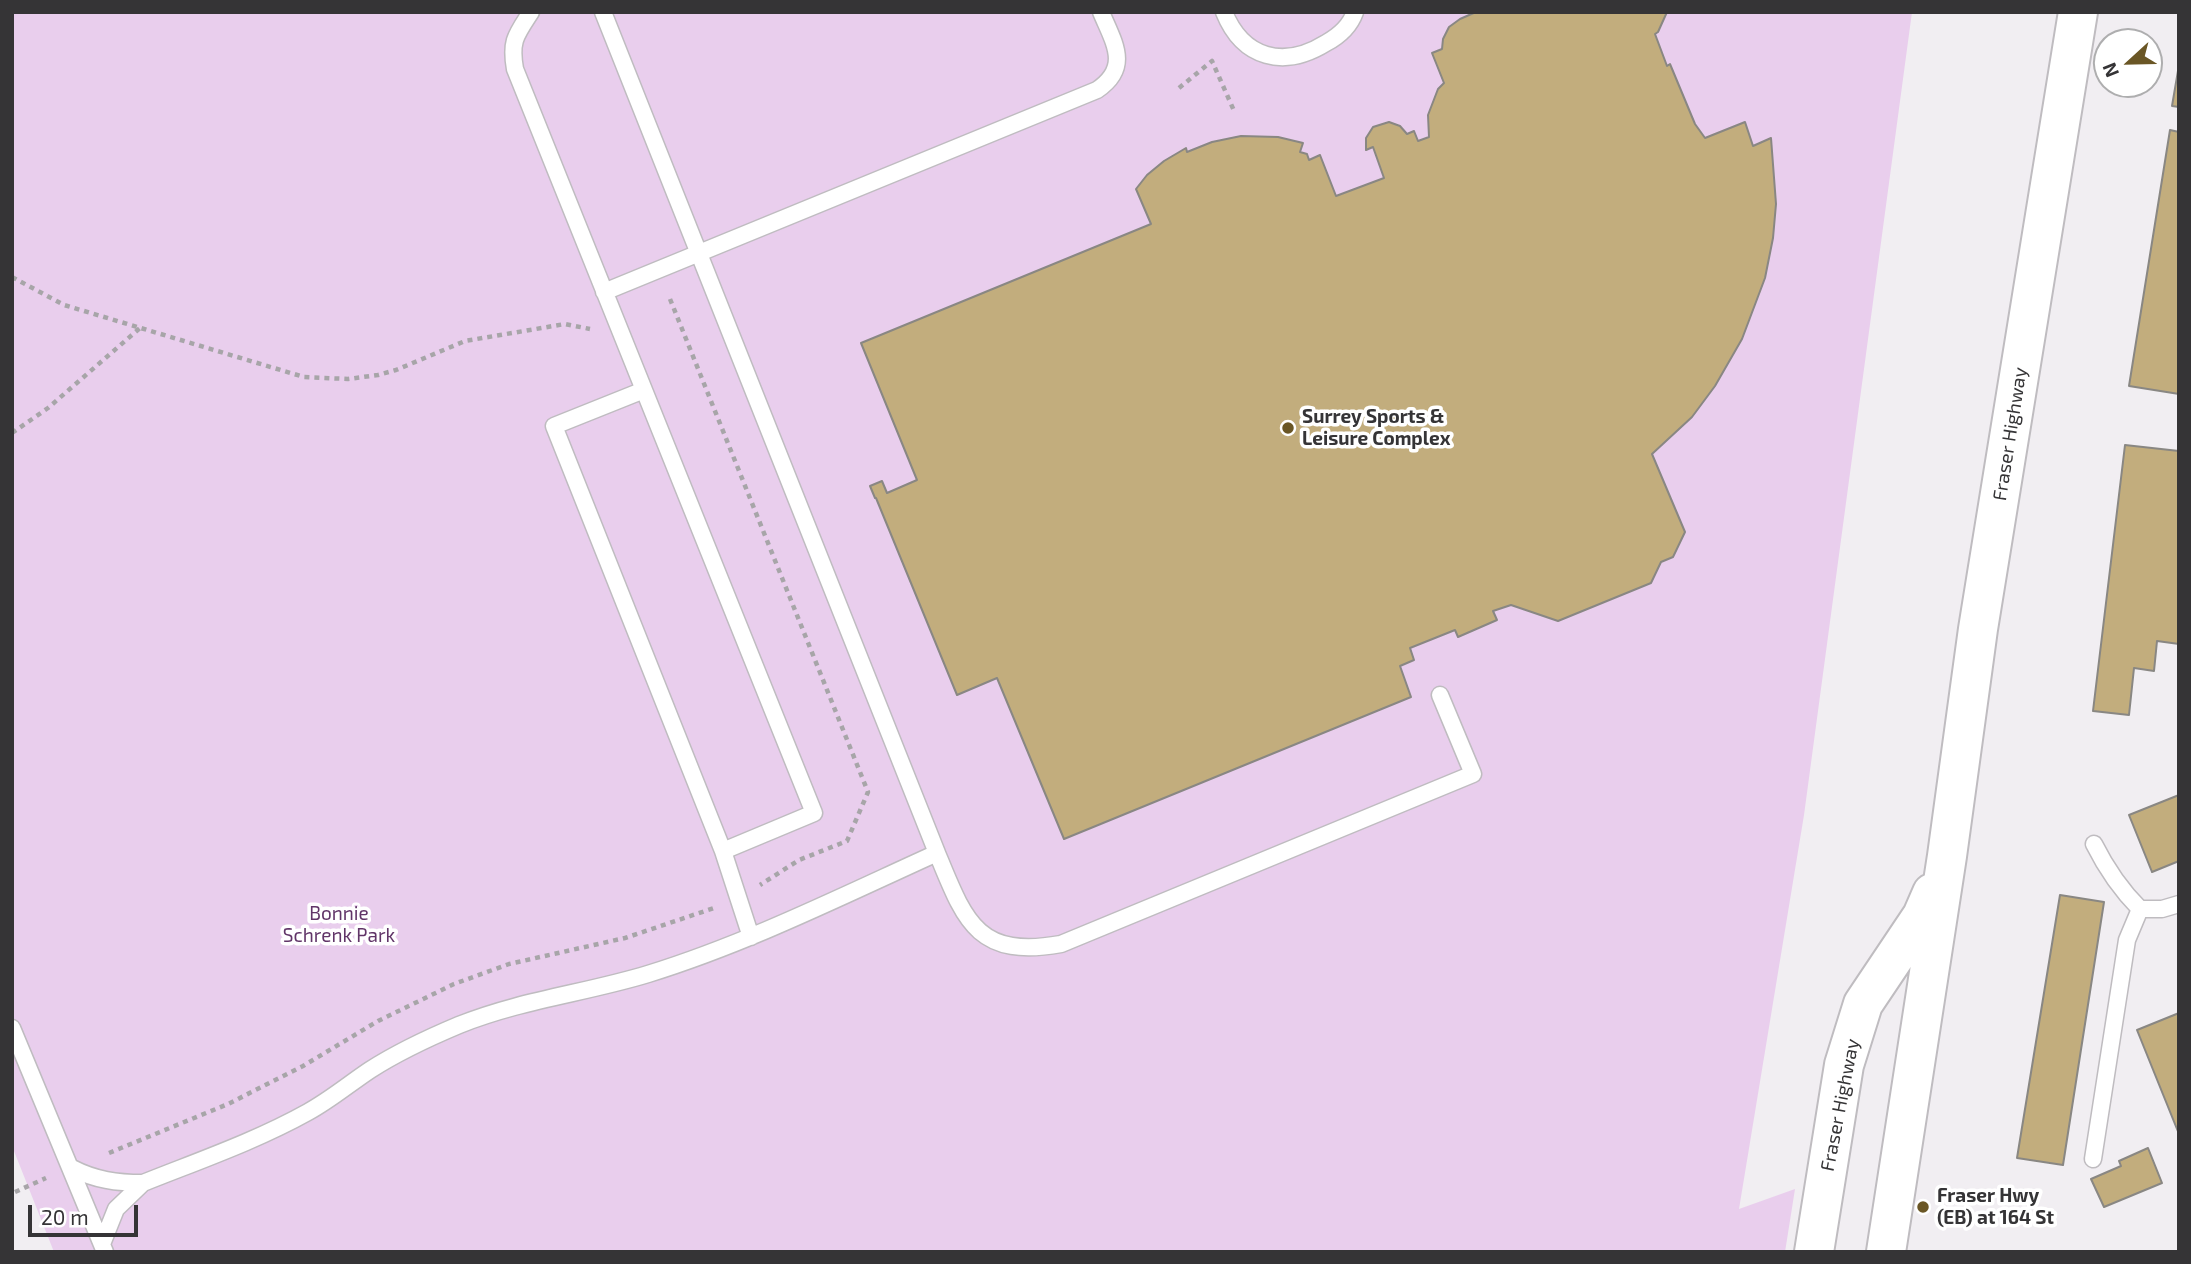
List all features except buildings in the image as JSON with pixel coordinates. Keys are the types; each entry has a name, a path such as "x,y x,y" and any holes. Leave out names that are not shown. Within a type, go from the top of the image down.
{"main road":[{"name":"Fraser Highway","path":"1886,1252 1947,856 1978,629 2078,12"},
{"name":"Fraser Highway","path":"1814,1252 1844,1065 1863,1004 1922,916 1947,856"}],"lane":[{"path":"531,12 517,32 512,49 515,69 814,813 723,851"},
{"path":"603,12 697,253 838,598 937,853 963,914 986,936 1002,945 1020,948 1061,944 1473,774 1440,695"},
{"path":"604,292 1097,90 1108,82 1116,71 1118,58 1101,12"},
{"path":"1224,12 1241,42 1258,53 1274,57 1296,57 1317,49 1339,36 1355,12"},
{"path":"644,390 554,426 723,851 751,937"},
{"path":"2094,844 2126,895 2140,909 2162,909 2179,904"},
{"path":"104,1248 116,1209 143,1183 286,1124 311,1111 410,1046 492,1012 649,973 751,937 937,853"},
{"path":"2093,1159 2127,940 2140,909"},
{"path":"12,1028 104,1248"},
{"path":"72,1168 99,1179 143,1183"}],"path":[{"path":"1179,88 1212,61 1235,113"},
{"path":"12,277 64,305 304,377 325,380 348,379 396,370 465,341 565,324 594,330"},
{"path":"670,299 867,792 847,841 799,860 754,889"},
{"path":"12,433 48,408 140,328"}],"green space":[{"name":"Bonnie Schrenk Park","path":"12,12 1912,12 1804,815 1739,1209 1795,1189 1785,1252 54,1252 12,1146"}],"place":[{"name":"Surrey Sports & Leisure Complex","path":"1288,428"},
{"name":"Fraser Hwy (EB) at 164 St","path":"1923,1207"}]}
